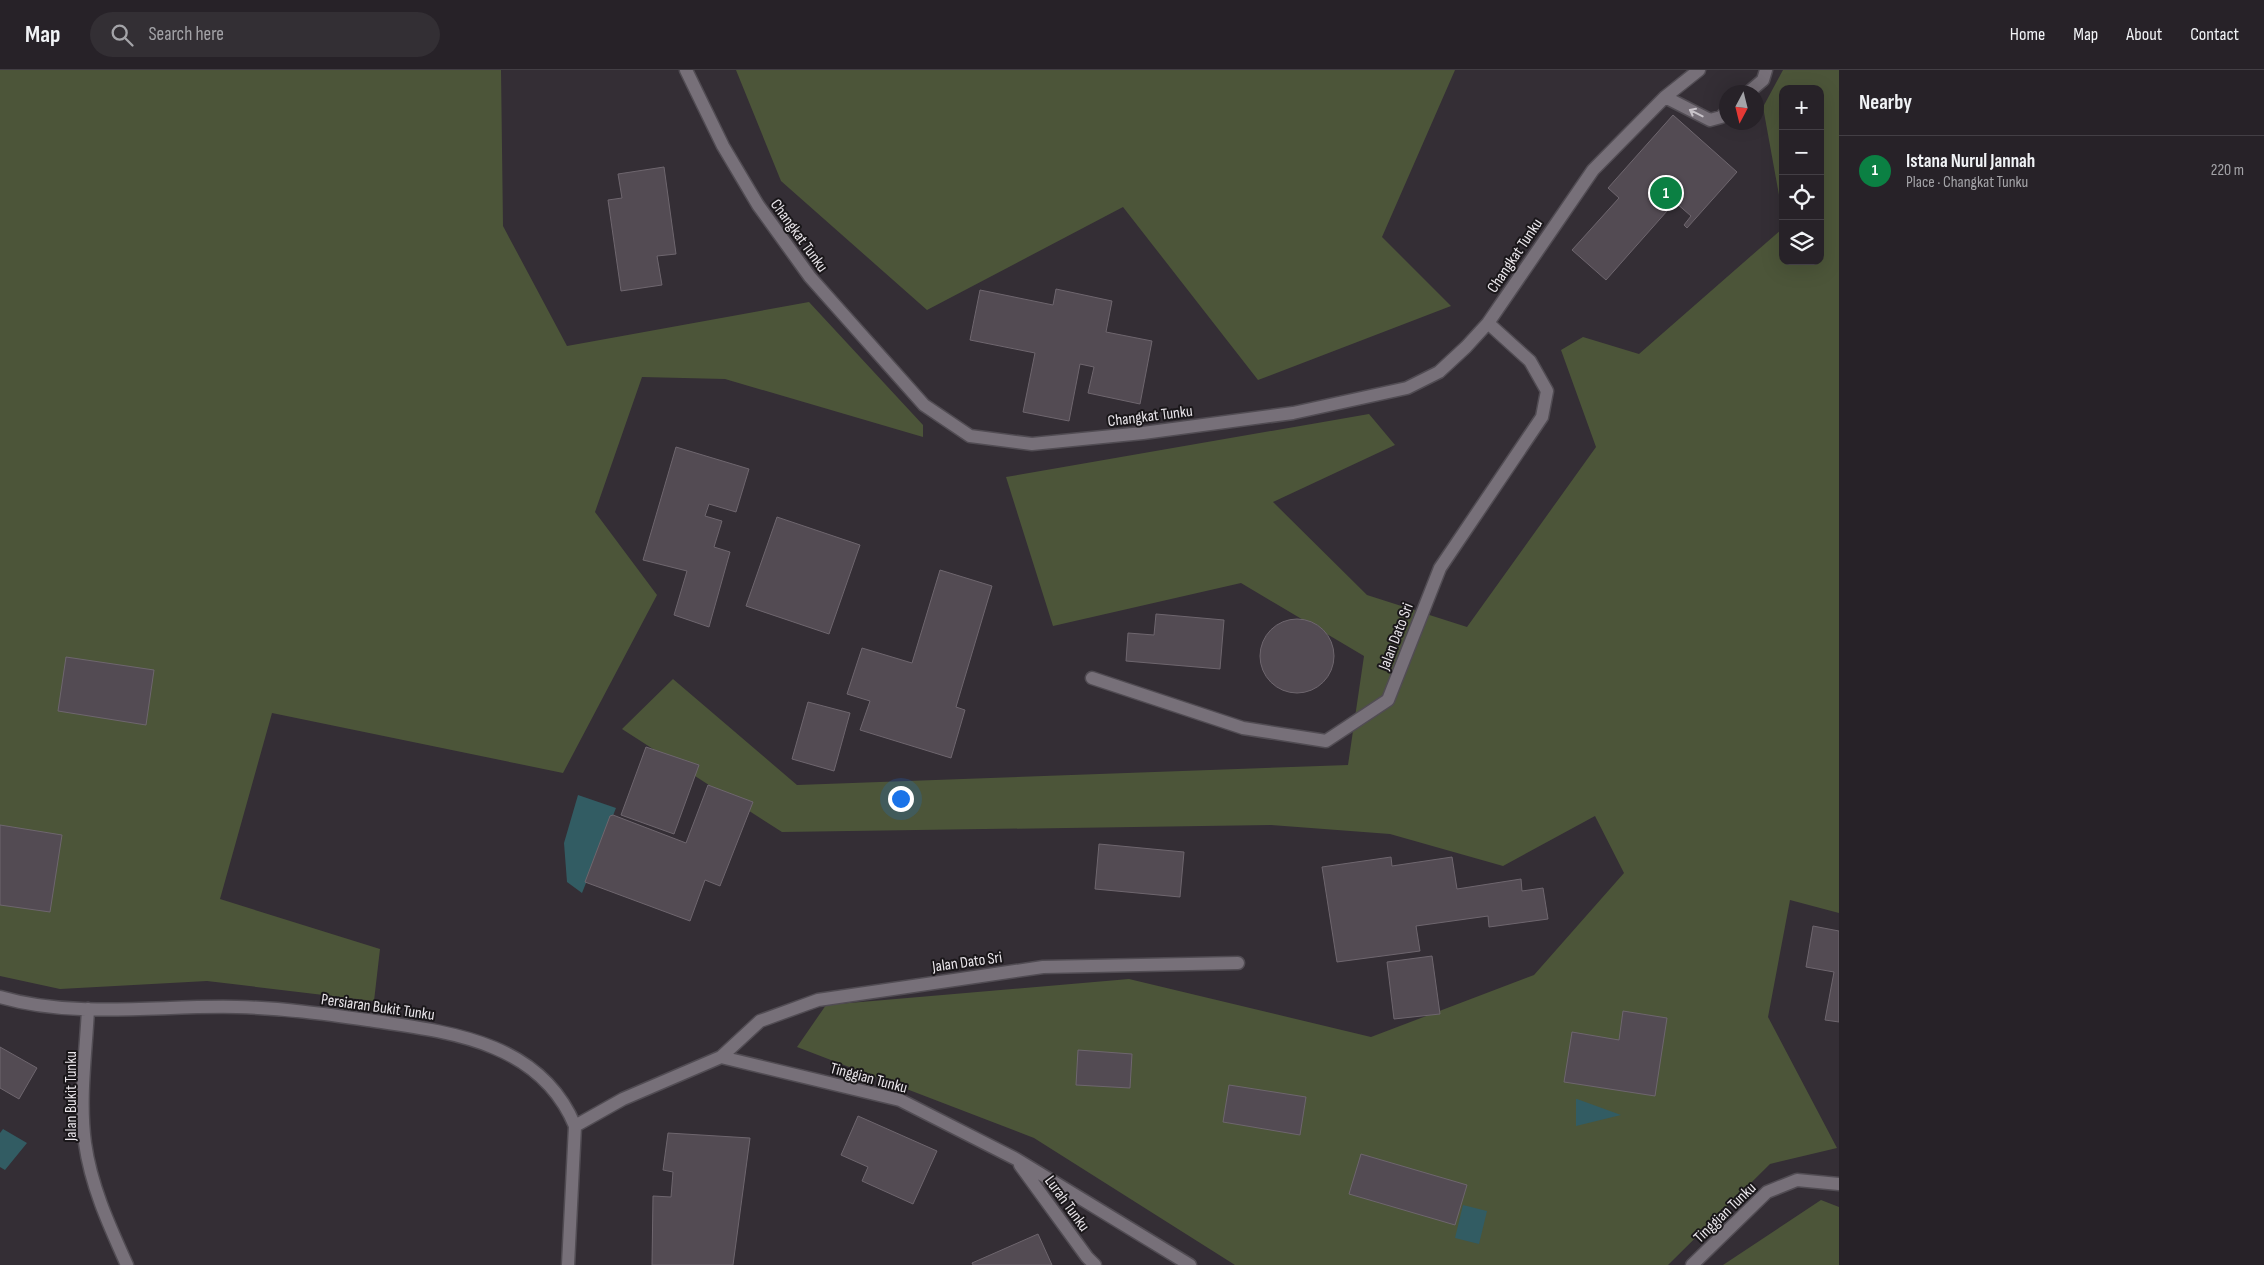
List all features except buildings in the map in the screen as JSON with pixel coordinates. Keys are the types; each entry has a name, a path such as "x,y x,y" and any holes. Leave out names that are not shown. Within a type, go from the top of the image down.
{"street":[{"name":"Changkat Tunku","path":"686,70 728,155 758,205 810,278 924,405 970,436 1032,444 1142,433 1293,413 1407,388 1439,372 1488,323 1593,170 1666,97 1699,70"},
{"path":"1757,85 1763,80 1766,70"},
{"path":"1666,97 1710,120 1719,118"},
{"name":"Jalan Dato Sri","path":"1092,678 1243,728 1326,741 1388,700 1440,568 1542,417 1547,391 1530,361 1488,323"},
{"name":"Jalan Dato Sri","path":"721,1058 760,1021 818,1000 1043,967 1238,963"},
{"name":"Persiaran Bukit Tunku","path":"0,997 36,1004 88,1009 238,1007 335,1016 459,1035 493,1046 524,1065 552,1087 567,1106 575,1126 568,1265"},
{"name":"Jalan Bukit Tunku","path":"88,1009 83,1113 85,1142 91,1172 103,1212 128,1265"},
{"path":"575,1126 623,1099 721,1058"},
{"name":"Tinggian Tunku","path":"721,1058 900,1100 1016,1159 1190,1265"},
{"name":"Lurah Tunku","path":"1016,1159 1087,1257 1095,1265"},
{"name":"Tinggian Tunku","path":"1692,1265 1766,1192 1797,1180 1839,1184"}],"green space":[{"path":"0,70 501,70 503,226 567,346 809,302 923,425 923,437 725,379 642,377 595,512 657,595 563,773 272,713 220,899 380,949 374,1001 207,981 60,989 0,976"},
{"path":"736,70 1455,70 1382,237 1451,306 1258,380 1123,207 927,310 781,181"},
{"path":"1783,70 1839,70 1839,913 1790,900 1768,1017 1837,1148 1770,1164 1668,1265 1235,1265 1034,1138 797,1047 826,1005 1129,979 1371,1037 1534,975 1624,873 1595,816 1503,866 1390,834 1271,825 782,832 622,729 673,679 797,785 1348,765 1364,656 1241,583 1053,626 1006,477 1369,414 1395,445 1273,502 1367,595 1467,627 1596,447 1561,350 1583,337 1639,354 1779,232 1779,265 1824,265 1824,85 1779,85 1779,195 1764,105"},
{"path":"1821,1200 1839,1207 1839,1265 1723,1265"}],"water":[{"path":"578,795 616,808 582,893 567,882 564,843"},
{"path":"1577,1099 1621,1115 1576,1126"},
{"path":"3,1129 27,1143 5,1170 0,1167 0,1133"},
{"path":"1463,1205 1487,1211 1479,1244 1455,1238"}],"place":[{"name":"Istana Nurul Jannah","path":"1666,193"}]}
